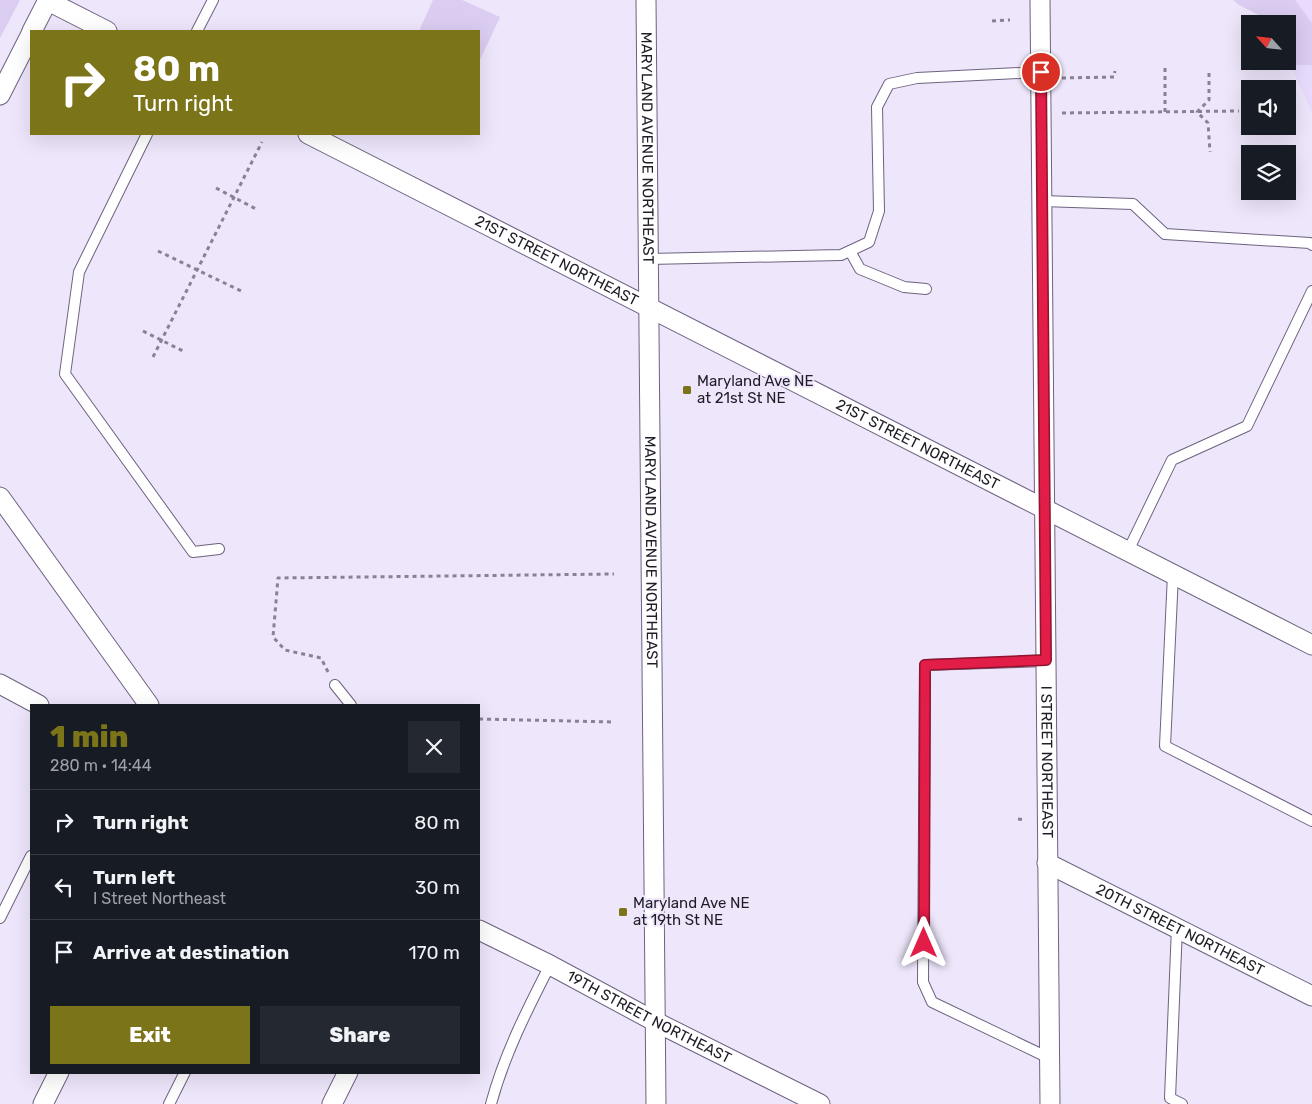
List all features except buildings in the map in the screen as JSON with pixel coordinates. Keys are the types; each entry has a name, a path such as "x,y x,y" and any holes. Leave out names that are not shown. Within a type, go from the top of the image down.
{"street":[{"name":"MARYLAND AVENUE NORTHEAST","path":"646,0 656,1104"},
{"name":"I STREET NORTHEAST","path":"1040,0 1050,1104"},
{"path":"33,30 48,1 105,30"},
{"path":"0,96 30,36"},
{"name":"21ST STREET NORTHEAST","path":"310,135 1312,645"},
{"path":"0,497 148,704"},
{"path":"0,684 37,704"},
{"name":"20TH STREET NORTHEAST","path":"1047,863 1312,996"},
{"name":"19TH STREET NORTHEAST","path":"480,930 550,965 656,1022 820,1104"},
{"path":"43,1104 58,1074"},
{"path":"332,1104 347,1074"}],"lane":[{"path":"198,30 213,0"},
{"path":"648,259 841,255 869,242 879,211 877,107 889,84 917,78 1041,72"},
{"path":"147,135 79,272 65,374 193,552 219,549"},
{"path":"1042,201 1133,204 1165,234 1310,243 1312,245"},
{"path":"850,251 860,269 904,288 926,289"},
{"path":"1128,551 1172,460 1247,426 1312,291"},
{"path":"1172,574 1165,746 1312,821"},
{"path":"1046,660 925,665 923,982 932,1002 1049,1058"},
{"path":"335,685 350,704"},
{"path":"0,918 30,858"},
{"path":"1177,927 1170,1098 1182,1104"},
{"path":"491,1104 497,1080 517,1030 550,965"},
{"path":"169,1104 184,1074"}],"path":[{"path":"992,21 1010,20"},
{"path":"1164,68 1165,112"},
{"path":"1061,78 1114,77 1115,71"},
{"path":"1198,112 1208,100 1209,73"},
{"path":"1062,113 1239,111"},
{"path":"1198,112 1208,123 1210,152"},
{"path":"153,357 262,142"},
{"path":"216,188 258,210"},
{"path":"158,251 241,292"},
{"path":"143,331 185,352"},
{"path":"335,685 321,658 285,650 273,637 278,578 614,574"},
{"path":"480,719 614,722"},
{"path":"1018,819 1027,820"}],"shaded area":[{"path":"0,0 20,0 0,38"},
{"path":"433,0 462,0 500,17 480,60 480,30 419,30"},
{"path":"1233,0 1295,0 1312,23 1312,66 1296,65 1296,15 1259,15"},
{"path":"1259,0 1312,0 1312,112 1292,70 1296,70 1296,15 1261,15"}],"place":[{"name":"Maryland Ave NE at 21st St NE","path":"687,390"},
{"name":"Maryland Ave NE at 19th St NE","path":"623,912"}],"route":[{"path":"924,943 925,665 1046,660 1041,72"}]}
